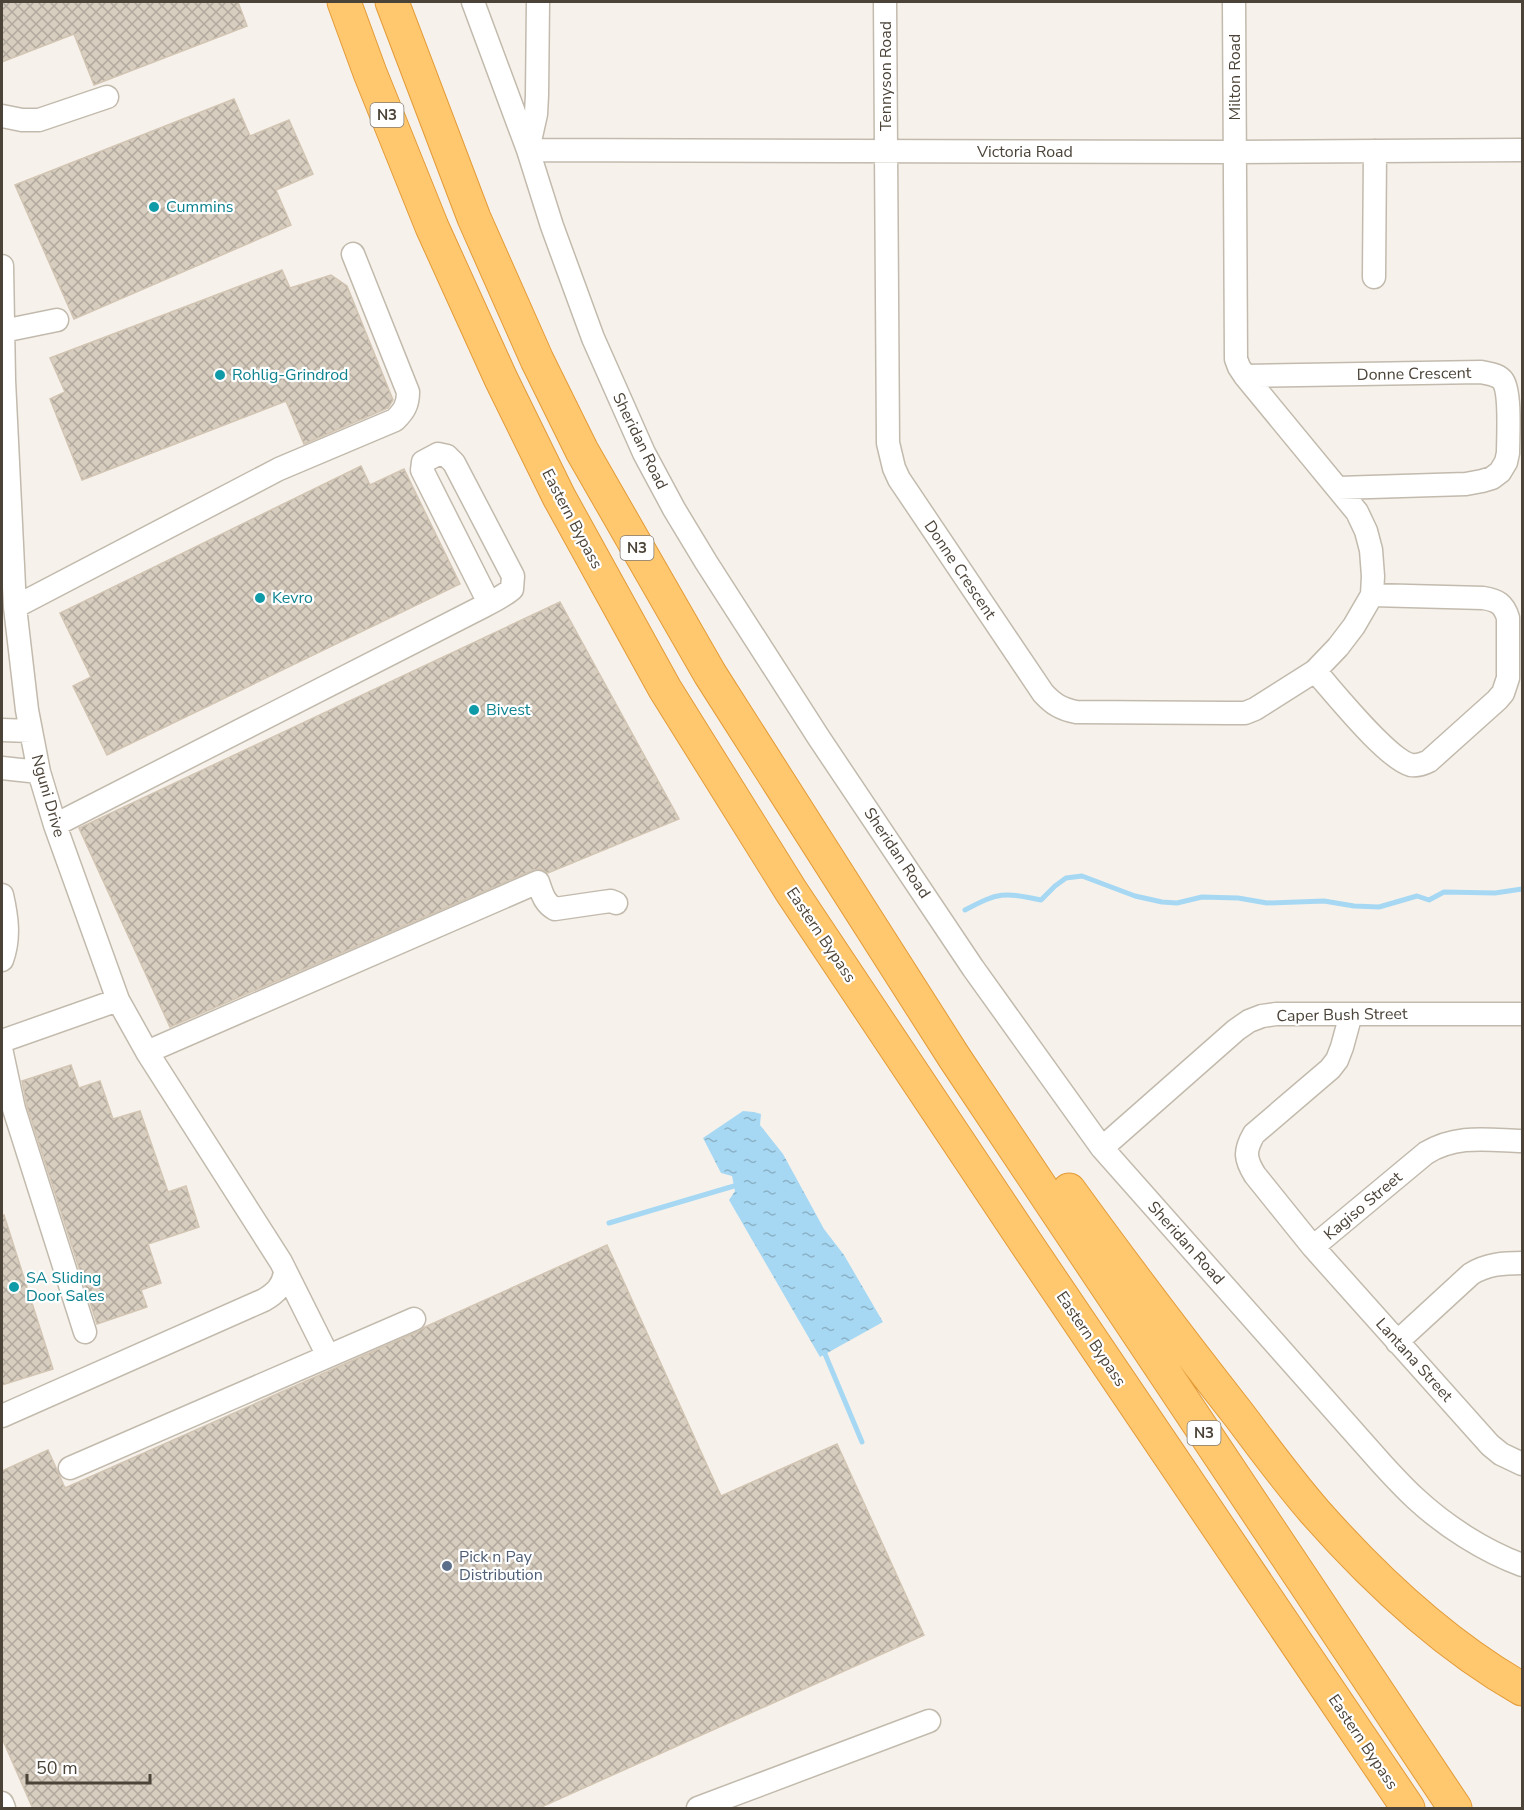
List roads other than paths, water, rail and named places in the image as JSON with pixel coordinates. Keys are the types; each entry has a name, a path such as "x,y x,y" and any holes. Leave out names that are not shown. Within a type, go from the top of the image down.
{"highway":[{"name":"Eastern Bypass","path":"344,2 432,227 501,379 559,498 664,689 791,891 1408,1809"},
{"name":"N3","path":"392,2 474,218 537,360 582,451 710,674 954,1057 1455,1809"},
{"path":"954,1057 1030,1138 1192,1356 1313,1510 1347,1548 1398,1598 1444,1636 1499,1676 1522,1689"}],"street":[{"name":"Sheridan Road","path":"473,2 528,150 552,226 593,338 644,453 674,509 819,738 974,968 1102,1148 1415,1499 1452,1527 1486,1548 1522,1565"},
{"path":"528,150 536,114 538,2"},
{"name":"Tennyson Road","path":"885,2 886,152"},
{"name":"Milton Road","path":"1234,2 1235,152"},
{"path":"2,116 22,120 39,120 107,97"},
{"name":"Victoria Road","path":"528,150 886,152 1522,150"},
{"path":"1374,277 1376,151"},
{"name":"Donne Crescent","path":"886,152 888,443 899,479 1052,703 1064,710 1076,712 1245,713 1255,710 1315,671 1338,647 1354,626 1372,595 1373,576 1371,550 1366,531 1357,512 1292,435 1239,367 1235,350 1235,152"},
{"path":"15,607 279,470 395,420 403,412 408,404 408,392 353,254"},
{"name":"Nguni Drive","path":"2,266 3,380 15,607 27,710 39,772 55,825 118,1000 147,1052 281,1262 328,1356"},
{"path":"3,331 57,320"},
{"name":"Donne Crescent","path":"1245,376 1481,372 1498,377 1504,382 1507,393 1508,453 1500,472 1492,478 1466,484 1338,488"},
{"path":"55,825 489,603 512,589 513,576 454,463 447,456 438,454 423,462 422,470 489,603"},
{"path":"1315,671 1380,742 1394,755 1413,766 1429,761 1503,693 1508,678 1508,618 1501,604 1483,598 1372,595"},
{"path":"2,730 31,731"},
{"path":"2,768 39,772"},
{"path":"147,1052 538,882 544,899 549,906 555,909 603,902 616,903"},
{"path":"2,896 8,925 2,960"},
{"path":"2,1041 118,1000"},
{"name":"Caper Bush Street","path":"1102,1148 1236,1030 1262,1016 1276,1014 1522,1014"},
{"name":"Kagiso Street","path":"1351,1014 1342,1047 1330,1070 1254,1134 1248,1144 1246,1155 1248,1165 1255,1175 1313,1247 1426,1153 1439,1145 1472,1139 1522,1141"},
{"path":"2,1053 14,1109 85,1332"},
{"name":"Lantana Street","path":"1313,1247 1490,1446 1522,1464"},
{"path":"1397,1342 1480,1268 1493,1264 1522,1263"},
{"path":"2,1416 264,1300 280,1288 285,1272"},
{"path":"70,1468 414,1319"},
{"path":"698,1809 929,1721"},
{"path":"2,1803 4,1809"}],"water":[{"path":"743,1111 761,1114 760,1125 783,1154 824,1229 844,1255 883,1322 820,1357 729,1200 735,1191 732,1176 721,1173 703,1138"}],"waterway":[{"path":"965,910 1002,895 1041,900 1066,878 1082,876 1135,896 1177,903 1202,897 1238,898 1267,903 1324,901 1379,907 1417,896 1429,900 1444,892 1495,893 1522,889"},
{"path":"609,1223 734,1186"},
{"path":"825,1354 862,1442"}],"place":[{"name":"Cummins","path":"154,207"},
{"name":"Rohlig-Grindrod","path":"220,375"},
{"name":"Kevro","path":"260,598"},
{"name":"Bivest","path":"474,710"},
{"name":"SA Sliding Door Sales","path":"14,1287"},
{"name":"Pick n Pay Distribution","path":"447,1566"}]}
